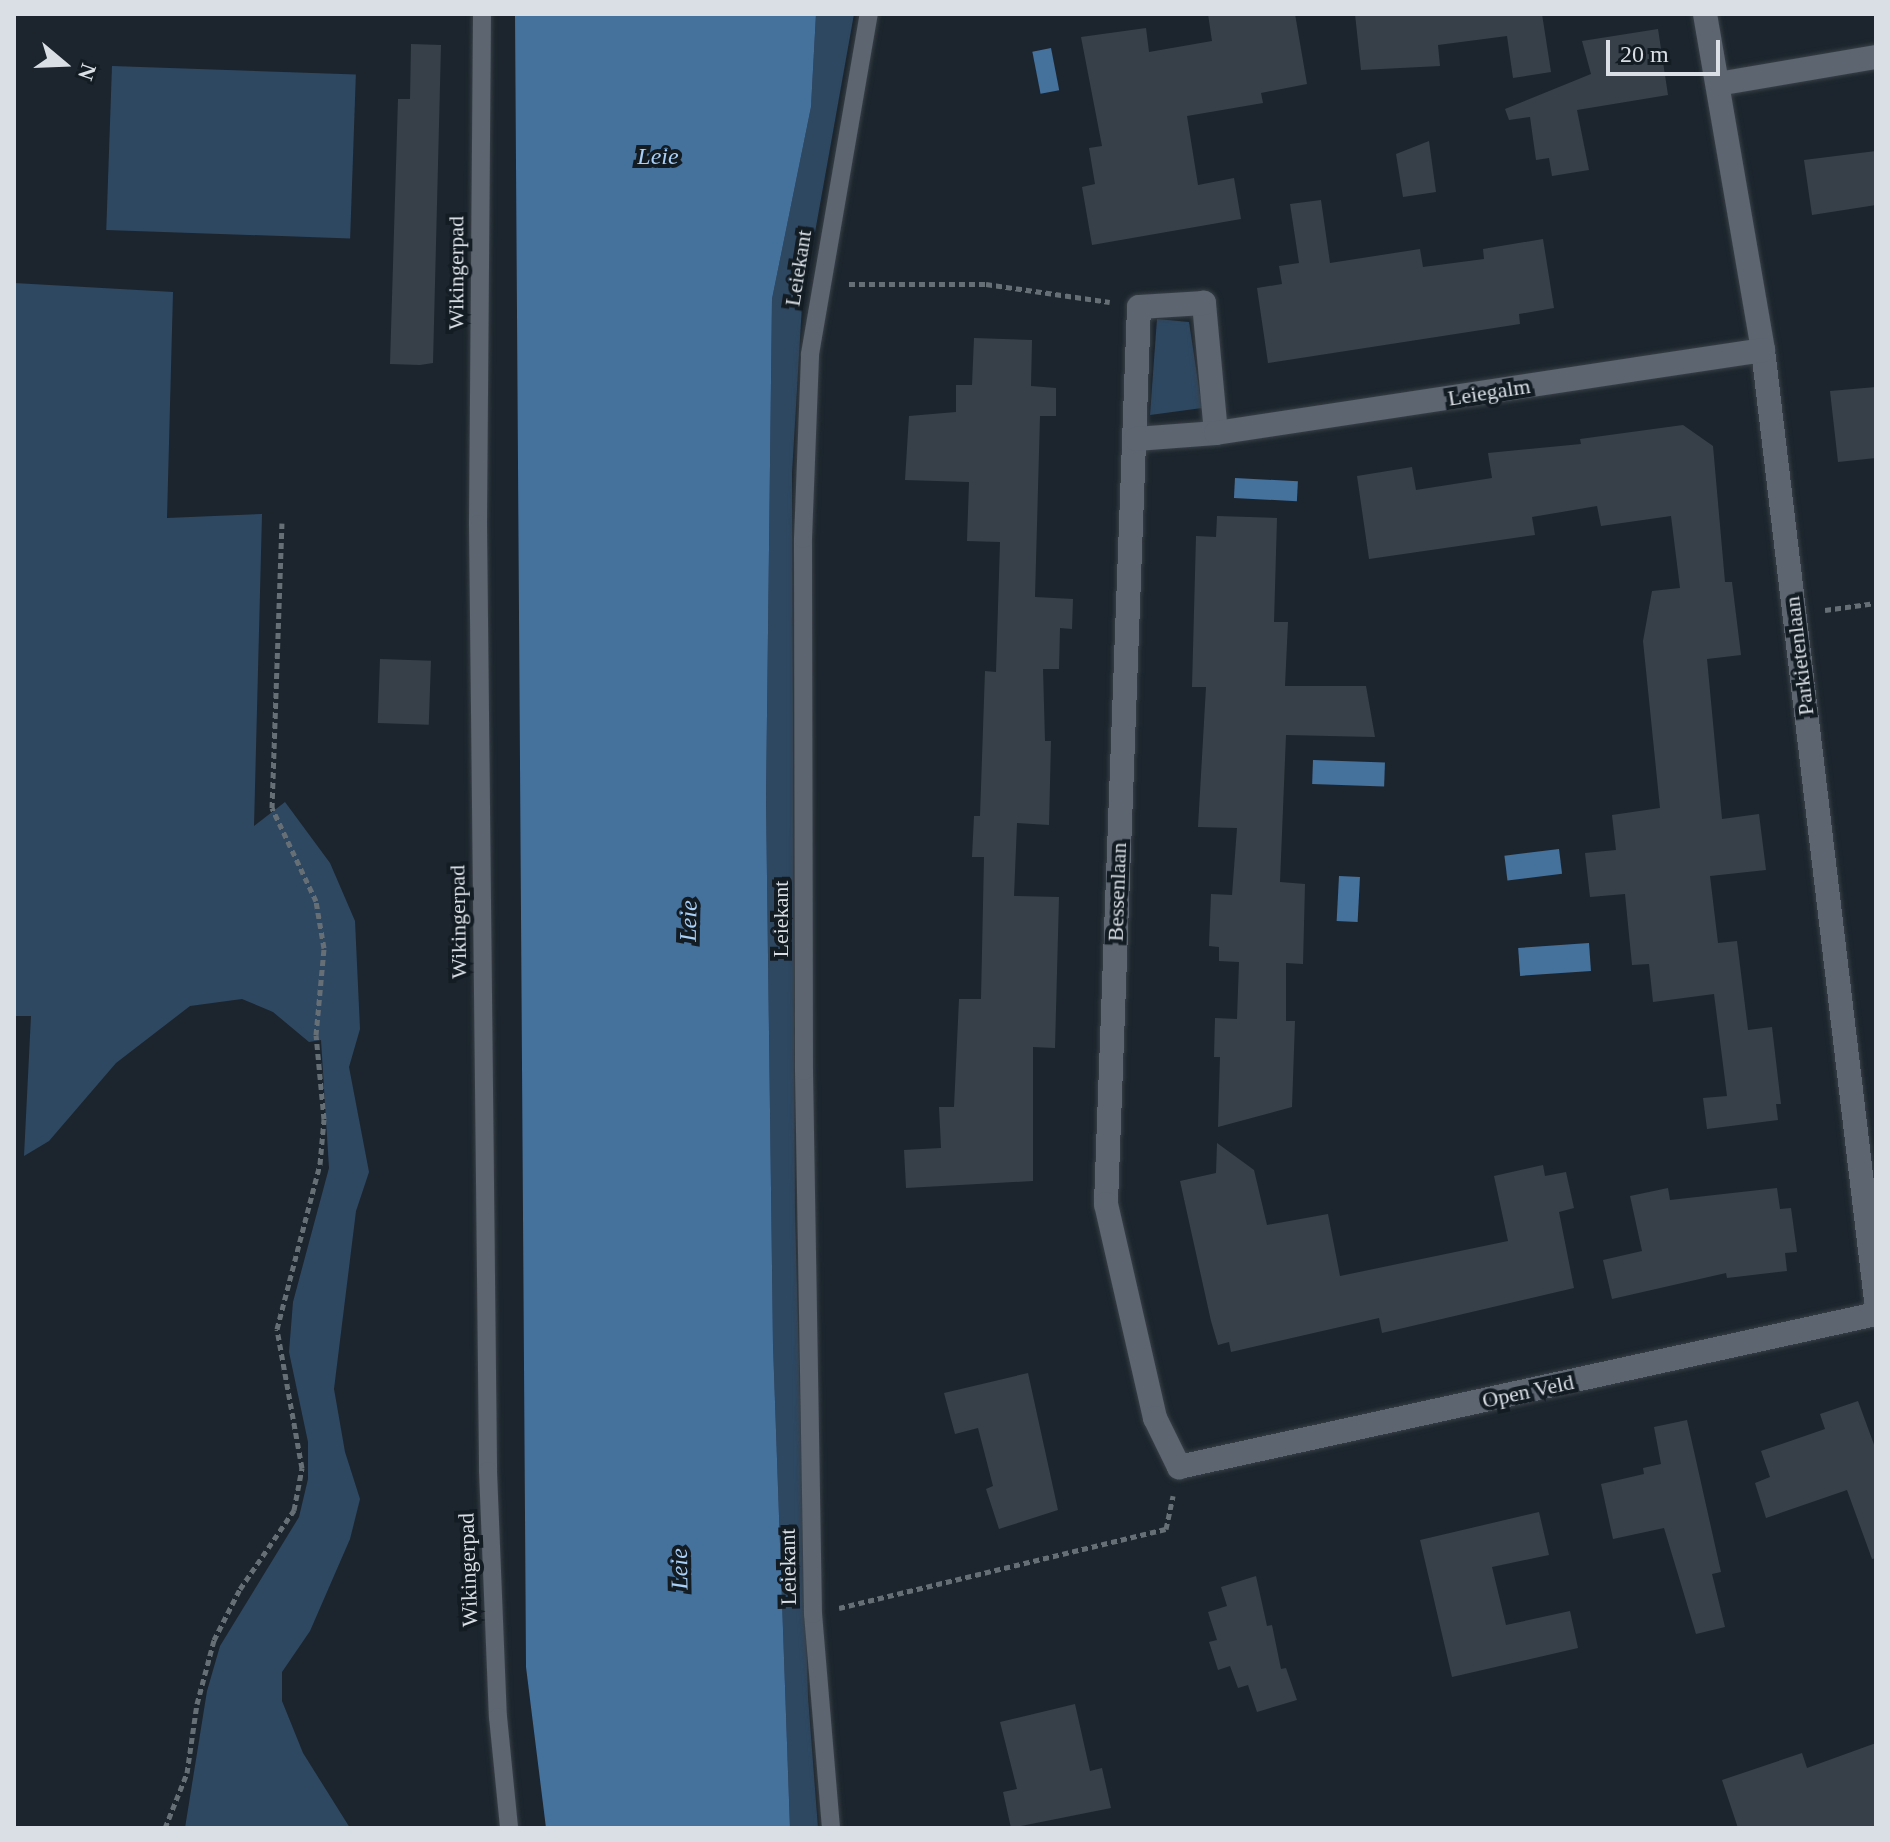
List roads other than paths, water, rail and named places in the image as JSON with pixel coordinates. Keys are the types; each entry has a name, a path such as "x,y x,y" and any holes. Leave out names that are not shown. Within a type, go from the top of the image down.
{"street":[{"name":"Parkietenlaan","path":"1705,14 1763,350 1876,1301"},
{"path":"1718,84 1876,57"},
{"name":"Bessenlaan","path":"1179,1467 1155,1418 1106,1204 1139,307 1204,303 1216,433"},
{"name":"Leiegalm","path":"1136,439 1216,433 1763,350"},
{"name":"Open Veld","path":"1179,1467 1876,1314"}],"lane":[{"name":"Wikingerpad","path":"482,14 478,524 488,1471 498,1717 509,1828"},
{"name":"Leiekant","path":"831,1828 813,1614 804,1071 803,539 810,354 819,283 869,14"}],"water":[{"name":"Leie","path":"515,14 816,14 811,107 772,299 766,799 773,1345 790,1828 546,1828 526,1667"},
{"path":"1051,48 1059,90 1041,94 1032,52"},
{"path":"1235,478 1298,481 1297,501 1234,498"},
{"path":"1313,760 1385,763 1384,786 1312,784"},
{"path":"1559,849 1562,874 1507,881 1504,856"},
{"path":"1339,876 1360,877 1358,922 1337,921"},
{"path":"1589,943 1591,971 1520,976 1518,948"}]}
